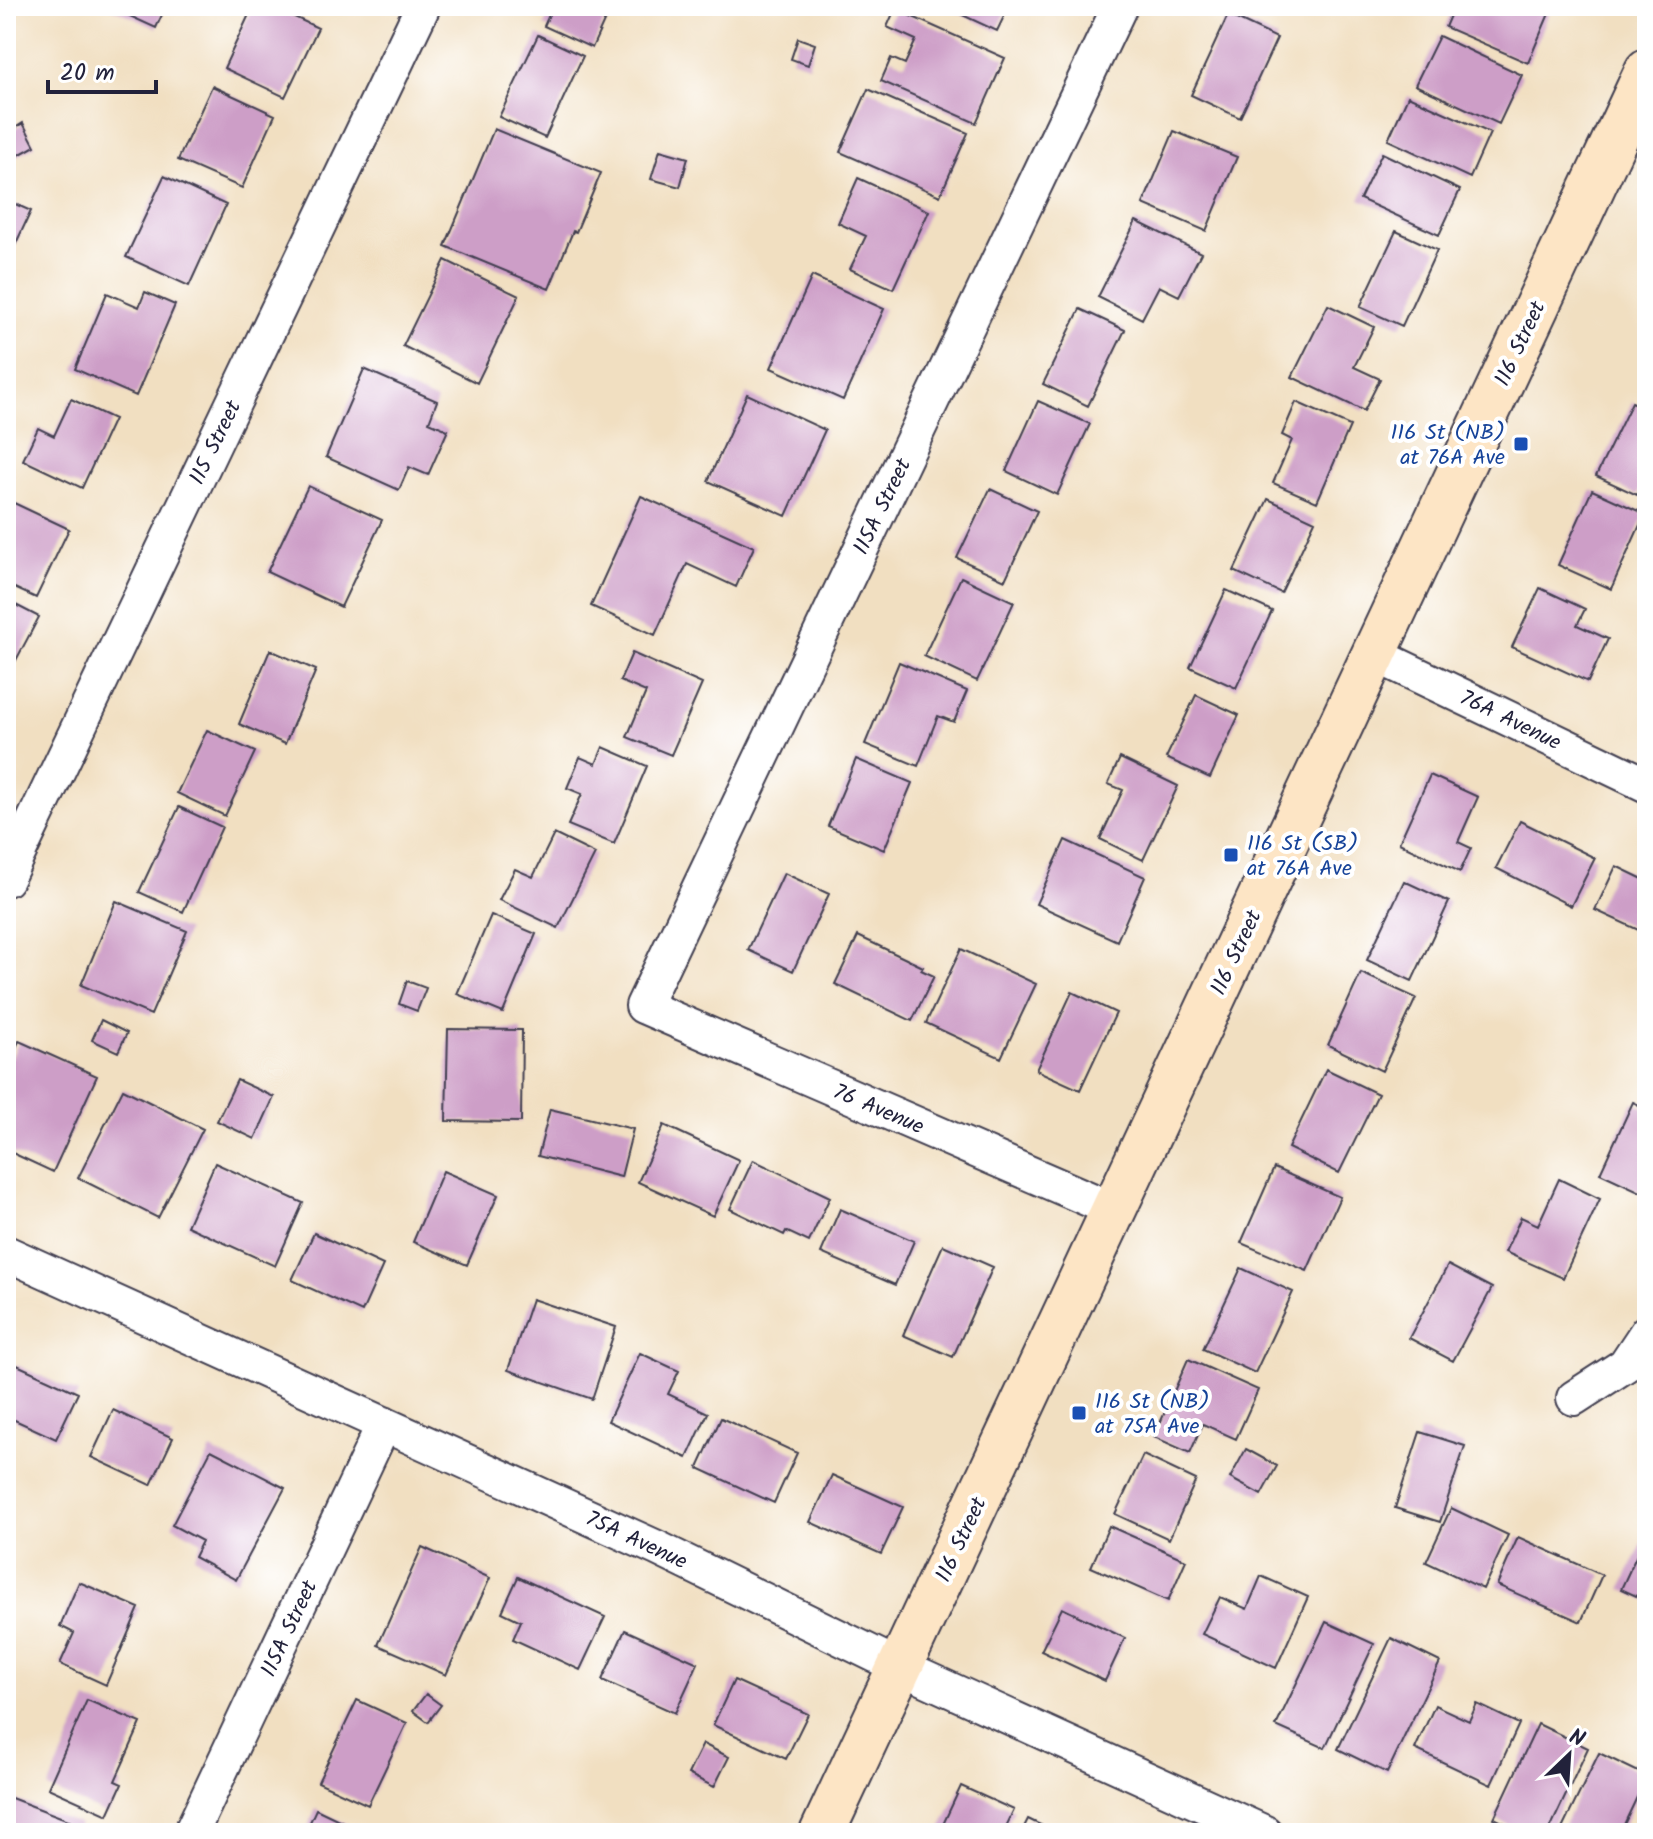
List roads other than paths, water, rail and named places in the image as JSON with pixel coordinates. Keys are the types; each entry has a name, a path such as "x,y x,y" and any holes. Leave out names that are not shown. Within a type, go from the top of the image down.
{"street":[{"name":"115 Street","path":"6,879 423,6"},
{"name":"115A Street","path":"643,1006 1120,6"},
{"name":"116 Street","path":"822,1833 1647,71"},
{"name":"76A Avenue","path":"1374,654 1647,785"},
{"name":"76 Avenue","path":"643,1006 1114,1210"},
{"name":"75A Avenue","path":"6,1253 657,1548 900,1667 1265,1833"},
{"path":"1574,1398 1625,1365 1647,1332"},
{"name":"115A Street","path":"191,1833 384,1424"}],"place":[{"name":"116 St (NB) at 76A Ave","path":"1521,444"},
{"name":"116 St (SB) at 76A Ave","path":"1231,855"},
{"name":"116 St (NB) at 75A Ave","path":"1079,1413"}]}
